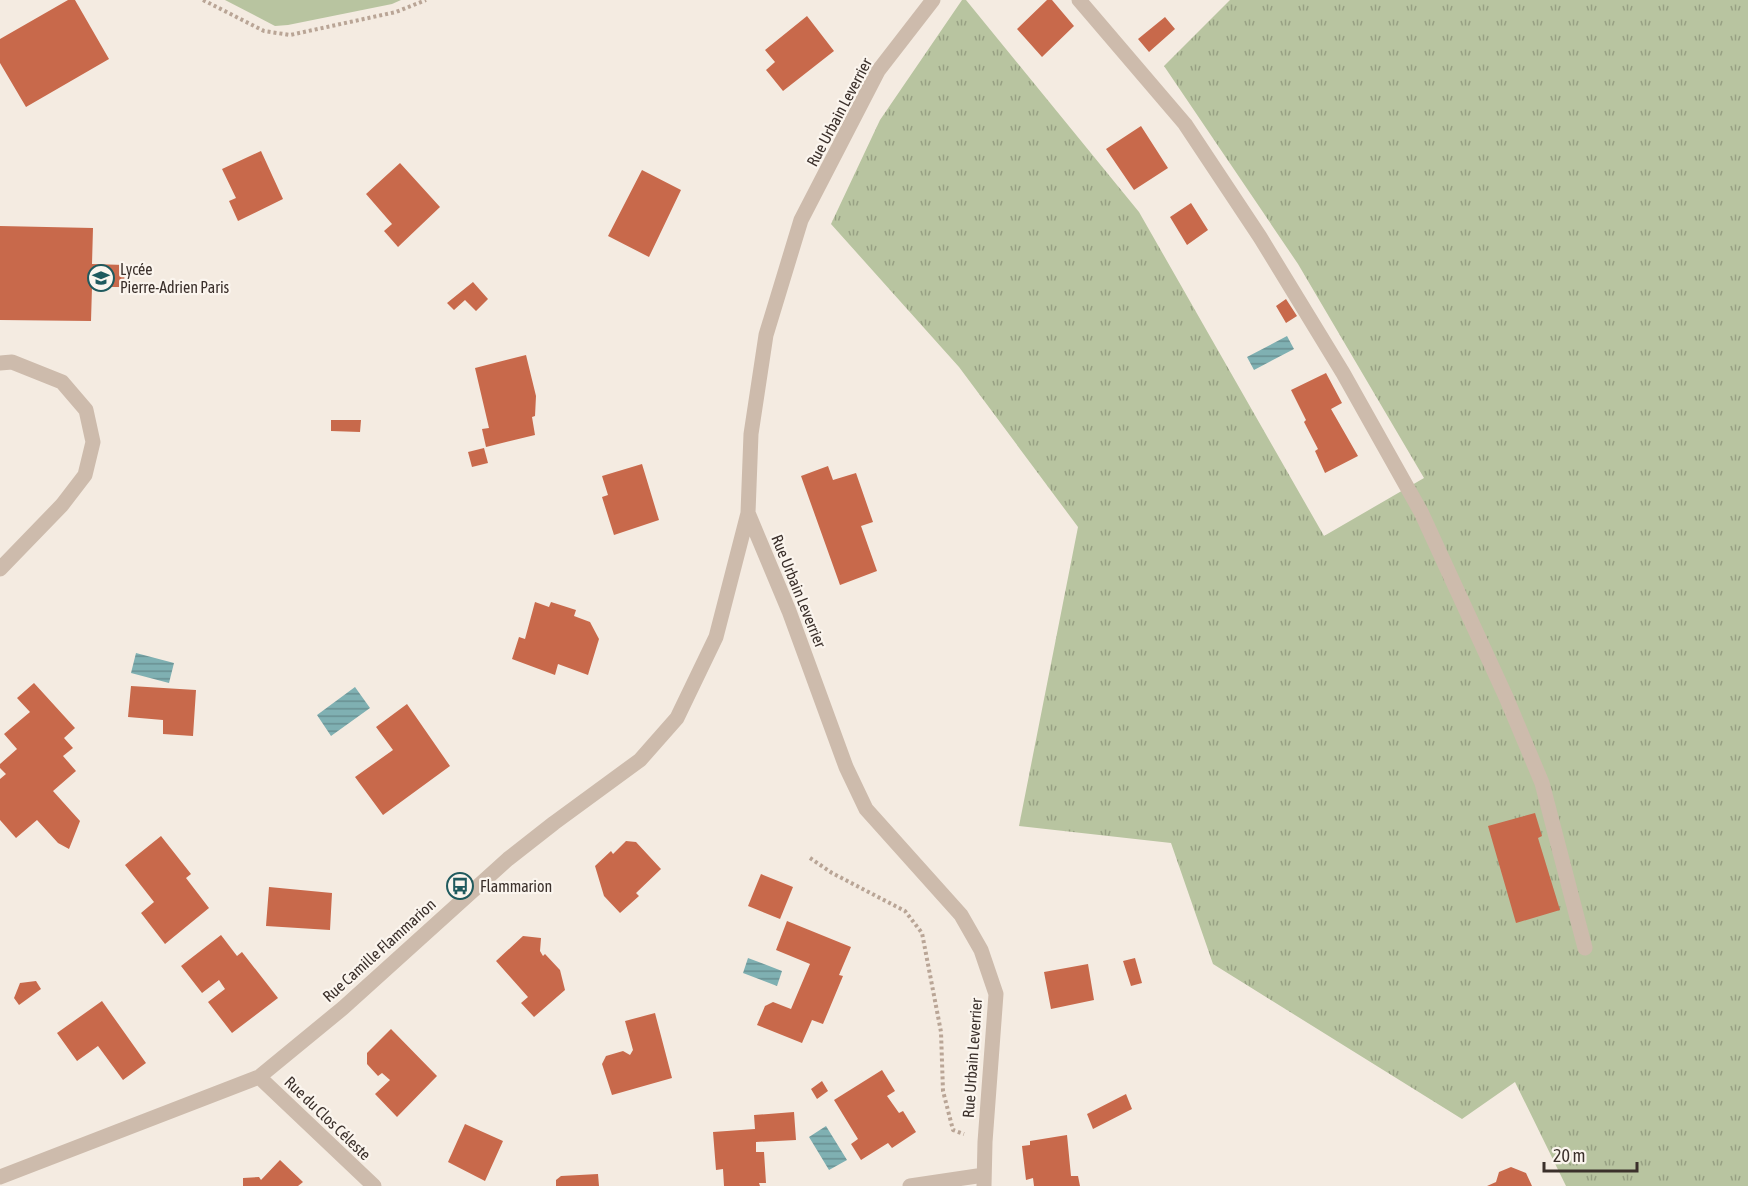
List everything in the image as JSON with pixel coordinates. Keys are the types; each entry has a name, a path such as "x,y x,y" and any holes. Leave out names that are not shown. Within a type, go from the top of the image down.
{"street":[{"name":"Rue Urbain Leverrier","path":"933,0 878,71 801,220 766,335 751,434 748,513 789,611 846,767 866,809 961,915 981,950 996,994 984,1181"},
{"path":"1080,0 1185,124 1260,237 1343,373 1421,512 1506,697 1542,783 1585,948"},
{"path":"0,363 12,362 62,382 86,410 93,442 84,474 62,505 0,569"},
{"name":"Rue Camille Flammarion","path":"0,1177 258,1077 343,1008 508,859 640,760 677,718 716,637 748,513"},
{"name":"Rue du Clos Céleste","path":"258,1077 374,1186"},
{"path":"910,1186 984,1181"}],"path":[{"path":"204,0 264,31 290,35 396,12 426,0"},
{"path":"810,858 832,873 905,911 922,933 941,1032 943,1091 953,1130 985,1142"}],"green space":[{"path":"225,0 401,0 392,4 275,26"},
{"path":"962,0 966,0 1139,212 1324,536 1424,478 1298,264 1164,66 1230,0 1748,0 1748,1186 1566,1186 1515,1082 1462,1119 1213,964 1171,843 1019,826 1078,527 959,367 831,224 880,120"}],"water":[{"path":"1287,336 1294,349 1254,370 1247,357"},
{"path":"136,653 174,663 169,683 131,673"},
{"path":"355,687 370,708 331,736 317,715"},
{"path":"748,958 782,971 777,986 743,973"},
{"path":"826,1126 847,1160 829,1170 809,1137"}],"building":[{"path":"68,0 75,0 109,59 26,107 0,63 0,39"},
{"path":"1047,0 1052,0 1074,26 1042,57 1017,29"},
{"path":"807,16 834,51 783,91 766,70 775,62 765,50"},
{"path":"1165,17 1175,29 1149,52 1138,39"},
{"path":"1141,126 1168,168 1134,190 1106,149"},
{"path":"261,151 283,199 238,221 229,201 236,198 222,169"},
{"path":"400,163 440,207 398,247 384,231 392,224 366,194"},
{"path":"642,170 681,190 649,257 608,236"},
{"path":"1191,203 1208,230 1187,245 1170,217"},
{"path":"0,226 93,228 92,264 125,265 124,287 92,287 91,321 0,320"},
{"path":"473,282 488,299 476,311 465,300 454,310 447,303"},
{"path":"1286,299 1297,316 1286,323 1276,306"},
{"path":"526,355 536,396 535,416 532,417 535,435 486,447 482,429 489,428 475,368"},
{"path":"1326,373 1342,403 1331,409 1358,456 1325,473 1315,451 1318,449 1291,390"},
{"path":"331,420 361,420 360,432 331,431"},
{"path":"484,448 488,463 472,467 468,452"},
{"path":"642,464 659,520 614,535 602,497 608,495 602,476"},
{"path":"828,466 833,480 856,473 873,522 861,526 877,571 840,585 801,476"},
{"path":"535,602 549,607 551,602 576,610 574,616 590,622 599,639 588,675 558,664 555,675 512,659 519,637 525,639"},
{"path":"34,683 75,728 64,738 73,748 63,756 76,771 53,791 80,821 69,849 58,843 37,820 16,838 0,820 0,779 6,774 0,768 0,764 17,749 4,734 30,712 17,698"},
{"path":"131,686 196,690 193,736 163,734 163,720 128,717"},
{"path":"407,704 450,766 383,815 355,777 393,750 376,727"},
{"path":"1535,813 1542,836 1538,838 1560,910 1516,923 1488,826"},
{"path":"161,836 191,874 186,878 209,908 165,944 141,913 154,902 125,865"},
{"path":"626,841 636,842 661,869 636,893 639,896 620,913 604,896 595,866 611,851 613,854"},
{"path":"761,874 793,887 780,919 748,906"},
{"path":"269,887 332,893 330,930 266,926"},
{"path":"787,921 851,947 839,975 843,976 823,1024 812,1020 802,1043 757,1025 765,1006 773,1002 791,1009 810,964 776,950"},
{"path":"221,935 237,956 242,952 278,998 232,1033 208,1002 225,989 219,980 202,993 181,966"},
{"path":"523,936 541,938 540,951 560,970 565,990 534,1017 521,1003 528,997 496,961"},
{"path":"1135,958 1142,983 1131,986 1123,961"},
{"path":"1088,964 1094,1000 1051,1009 1044,972"},
{"path":"36,981 41,989 19,1005 14,998 20,983"},
{"path":"102,1001 146,1063 123,1080 98,1046 77,1061 57,1033"},
{"path":"655,1013 672,1078 612,1095 602,1064 606,1056 623,1051 630,1055 633,1050 625,1021"},
{"path":"391,1029 437,1076 397,1117 375,1094 390,1080 382,1073 378,1076 367,1064 367,1053"},
{"path":"882,1070 895,1091 887,1096 899,1113 903,1111 916,1132 892,1148 888,1143 861,1160 851,1144 858,1139 834,1100"},
{"path":"822,1081 828,1091 817,1099 811,1089"},
{"path":"1126,1094 1132,1109 1093,1129 1087,1114"},
{"path":"794,1112 796,1140 756,1142 756,1152 764,1152 766,1183 759,1183 760,1186 724,1186 723,1169 716,1170 713,1132 755,1129 754,1115"},
{"path":"465,1124 503,1141 485,1181 448,1162"},
{"path":"1067,1135 1071,1176 1078,1176 1080,1186 1034,1186 1033,1178 1026,1180 1022,1146 1030,1145 1030,1141"},
{"path":"280,1160 303,1182 298,1186 243,1186 243,1178 259,1177 261,1180"},
{"path":"1511,1167 1526,1173 1532,1186 1487,1186 1496,1182 1499,1172"},
{"path":"598,1174 599,1186 556,1186 556,1180 561,1176"}],"place":[{"name":"Lycée Pierre-Adrien Paris","path":"101,278"},
{"name":"Flammarion","path":"460,886"}]}
